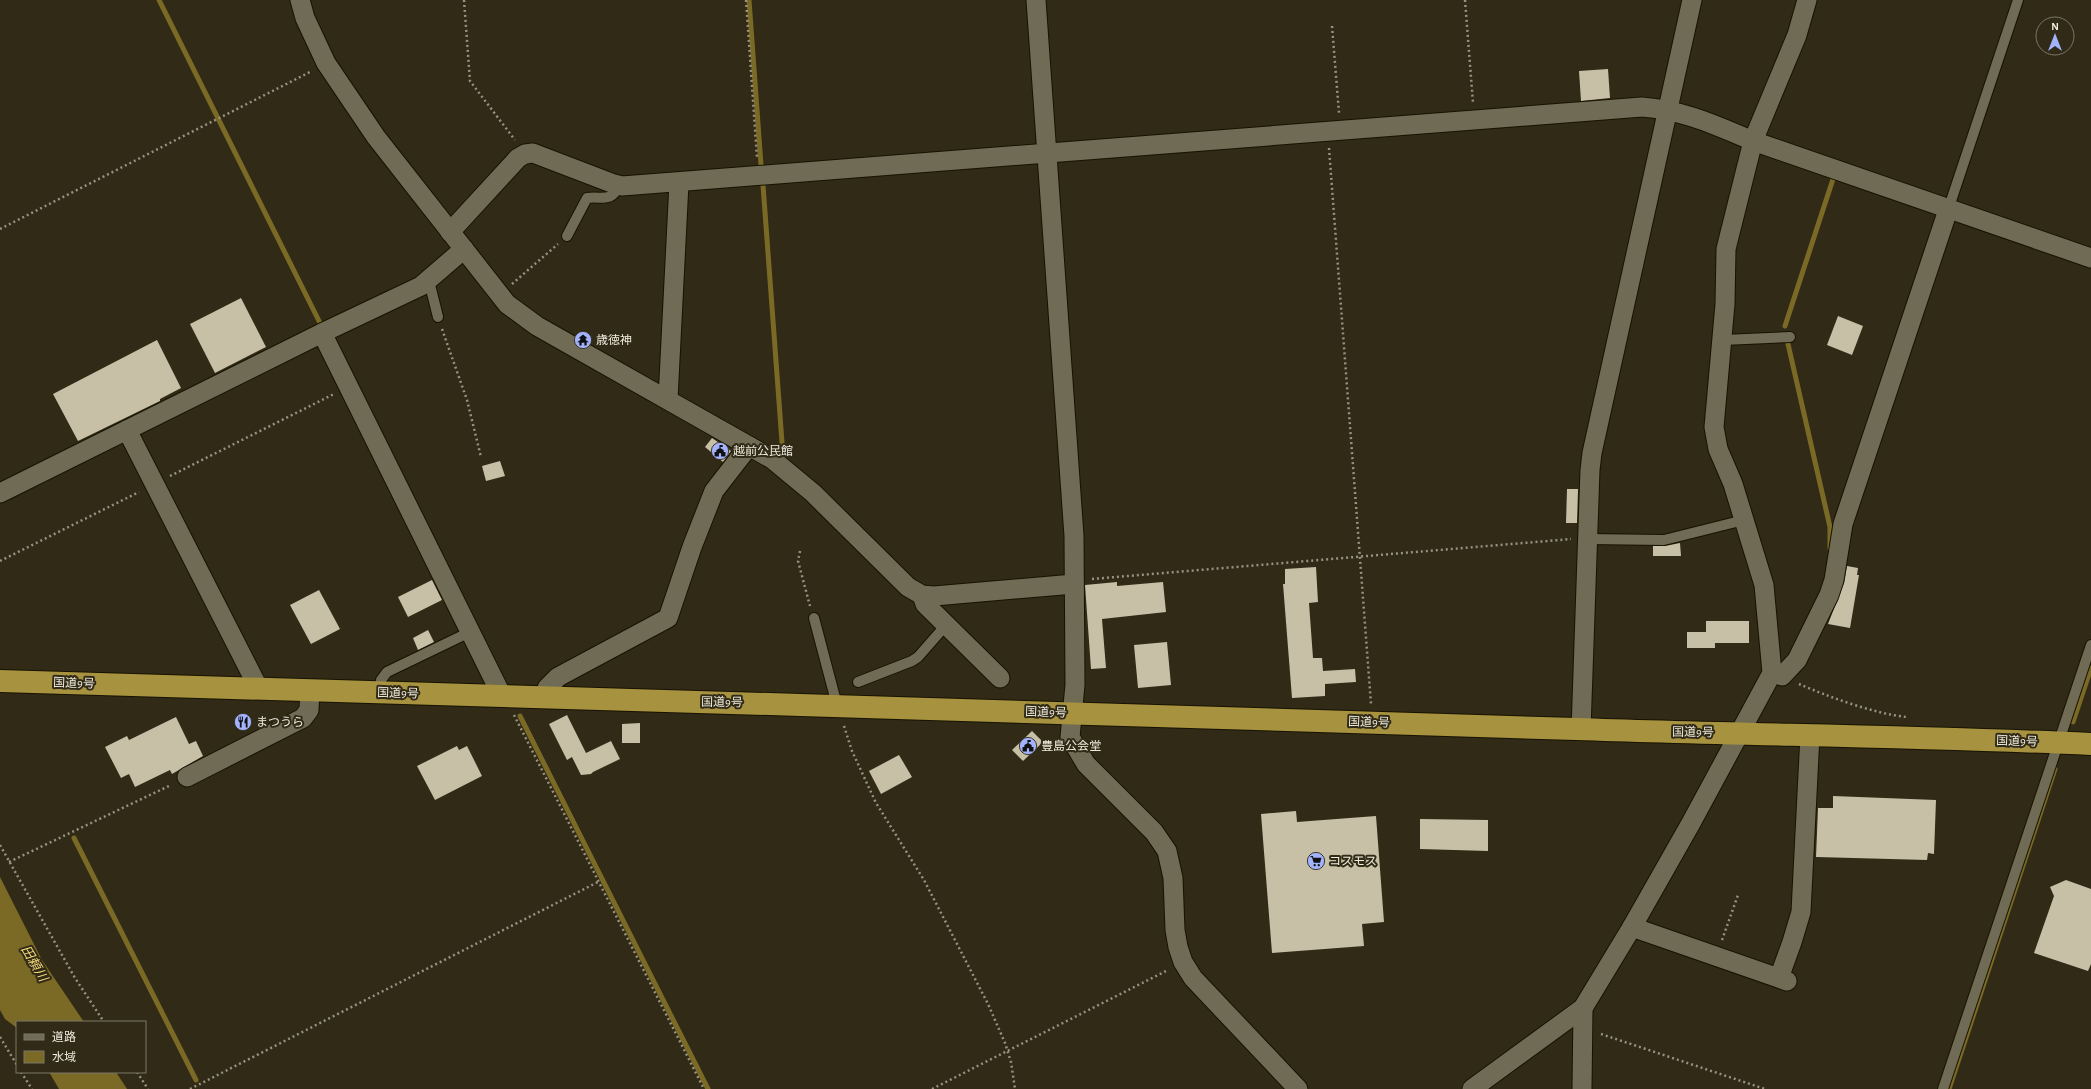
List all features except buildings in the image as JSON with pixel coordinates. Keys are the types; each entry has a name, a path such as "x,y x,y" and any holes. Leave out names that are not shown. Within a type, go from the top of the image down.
{"highway":[{"name":"国道9号","path":"0,681 545,698 1071,712 1581,730 1739,733 2091,744"}],"street":[{"path":"300,0 305,18 326,63 376,137 507,304 537,326 772,459 813,493 908,588 922,595 1074,582"},
{"path":"1036,0 1074,536 1074,686 1070,737 1086,764 1154,832 1167,851 1173,878 1175,930 1183,962 1193,978 1298,1089"},
{"path":"1581,730 1587,539 1592,453 1692,0"},
{"path":"1777,675 1764,585 1732,484 1715,439 1723,340 1726,249 1753,141 1796,35 1807,0"},
{"path":"450,232 518,158 525,154 533,153 619,186 679,183 1642,107 1668,109 1709,122 1753,141 1948,210 2091,258"},
{"path":"668,400 679,183"},
{"path":"1472,1089 1583,1008 1632,927 1691,823 1739,733 1777,675 1796,660 1829,595 1834,580 1844,524 1948,210"},
{"path":"0,492 322,333 429,282 464,249"},
{"path":"322,333 502,696"},
{"path":"126,430 259,689"},
{"path":"545,698 547,688 558,677 668,618 692,547 714,491 749,446"},
{"path":"922,595 922,602 1000,678"},
{"path":"187,778 304,718 309,710 310,690"},
{"path":"1632,927 1783,979 1801,912 1810,735"},
{"path":"1582,1089 1583,1008"}],"lane":[{"path":"1948,210 2018,0"},
{"path":"567,236 587,198 609,198 616,193 619,186"},
{"path":"429,282 438,317"},
{"path":"1723,340 1790,336"},
{"path":"1587,539 1664,540 1744,520"},
{"path":"814,618 838,705"},
{"path":"858,682 912,662 946,625"},
{"path":"379,692 381,680 387,672 470,632"},
{"path":"1943,1089 2091,645"}],"path":[{"path":"464,0 470,81 525,154"},
{"path":"746,0 759,176"},
{"path":"1465,0 1474,120"},
{"path":"1332,26 1334,131 1360,557 1371,698"},
{"path":"0,229 222,118 326,63"},
{"path":"500,295 567,236"},
{"path":"438,317 467,400 481,456"},
{"path":"0,561 348,386"},
{"path":"1074,582 1587,539"},
{"path":"800,550 798,561 814,618"},
{"path":"1777,675 1809,688 1857,704 1893,715 1909,717"},
{"path":"502,696 514,715 704,1089"},
{"path":"838,705 852,751 876,804 924,880 988,1004 1007,1050 1015,1089"},
{"path":"9,862 187,778"},
{"path":"0,845 75,978 103,1021"},
{"path":"190,1089 598,882"},
{"path":"1716,956 1738,895"},
{"path":"932,1089 1183,962"},
{"path":"1583,1028 1766,1089"},
{"path":"0,1037 16,1063"},
{"path":"22,1073 32,1089"},
{"path":"138,1073 148,1089"}],"water":[{"name":"田頼川","path":"0,877 42,960 83,1021 16,1021 16,1027 5,1019 0,1010"},
{"path":"50,1073 117,1073 127,1089 59,1089"}],"waterway":[{"path":"159,0 321,325"},
{"path":"749,0 761,165"},
{"path":"1785,326 1834,176"},
{"path":"763,185 783,456"},
{"path":"1788,344 1830,527 1830,548"},
{"path":"2073,722 2091,668"},
{"path":"520,716 708,1089"},
{"path":"1949,1089 2055,769"},
{"path":"74,838 196,1080"}],"place":[{"name":"歳徳神","path":"583,340"},
{"name":"越前公民館","path":"720,451"},
{"name":"まつうら","path":"243,722"},
{"name":"豊島公会堂","path":"1028,746"},
{"name":"コスモス","path":"1316,861"}]}
